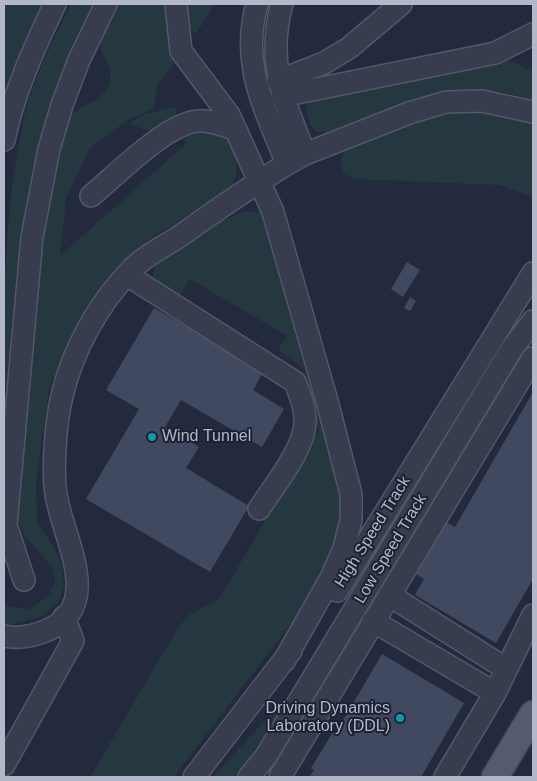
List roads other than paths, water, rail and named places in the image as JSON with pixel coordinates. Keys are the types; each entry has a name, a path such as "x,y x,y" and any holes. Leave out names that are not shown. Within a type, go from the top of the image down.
{"main road":[{"path":"496,777 533,714"}],"lane":[{"path":"4,140 10,111 31,55 54,4"},
{"path":"24,580 6,525 32,237 47,158 62,105 79,60 106,4"},
{"path":"176,4 181,51 229,115 273,212 351,494 351,520 344,548 332,576 284,661"},
{"path":"257,4 252,23 250,50 254,76 296,159"},
{"path":"282,4 276,29 275,54 280,88 296,159"},
{"path":"280,88 349,48 401,4"},
{"path":"280,88 495,53 533,34"},
{"path":"4,636 13,638 37,634 55,626 69,612 78,592 77,568 62,528 55,492 56,443 61,396 75,356 100,308 134,267 259,181 296,159 409,113 446,102 482,100 533,112"},
{"path":"91,196 164,135 180,125 198,121 218,123 236,130"},
{"name":"High Speed Track","path":"194,777 338,590 533,274"},
{"path":"127,275 295,382 302,401 305,423 301,441 259,509"},
{"name":"Low Speed Track","path":"249,777 271,748 511,350 533,321"},
{"path":"389,595 392,572 533,333"},
{"path":"280,777 533,358"},
{"path":"389,595 505,668"},
{"path":"445,777 495,692 505,668 533,615"},
{"path":"4,765 73,642 64,617"},
{"path":"373,621 495,692"}],"place":[{"name":"Wind Tunnel","path":"152,437"},
{"name":"Driving Dynamics Laboratory (DDL)","path":"400,718"}]}
